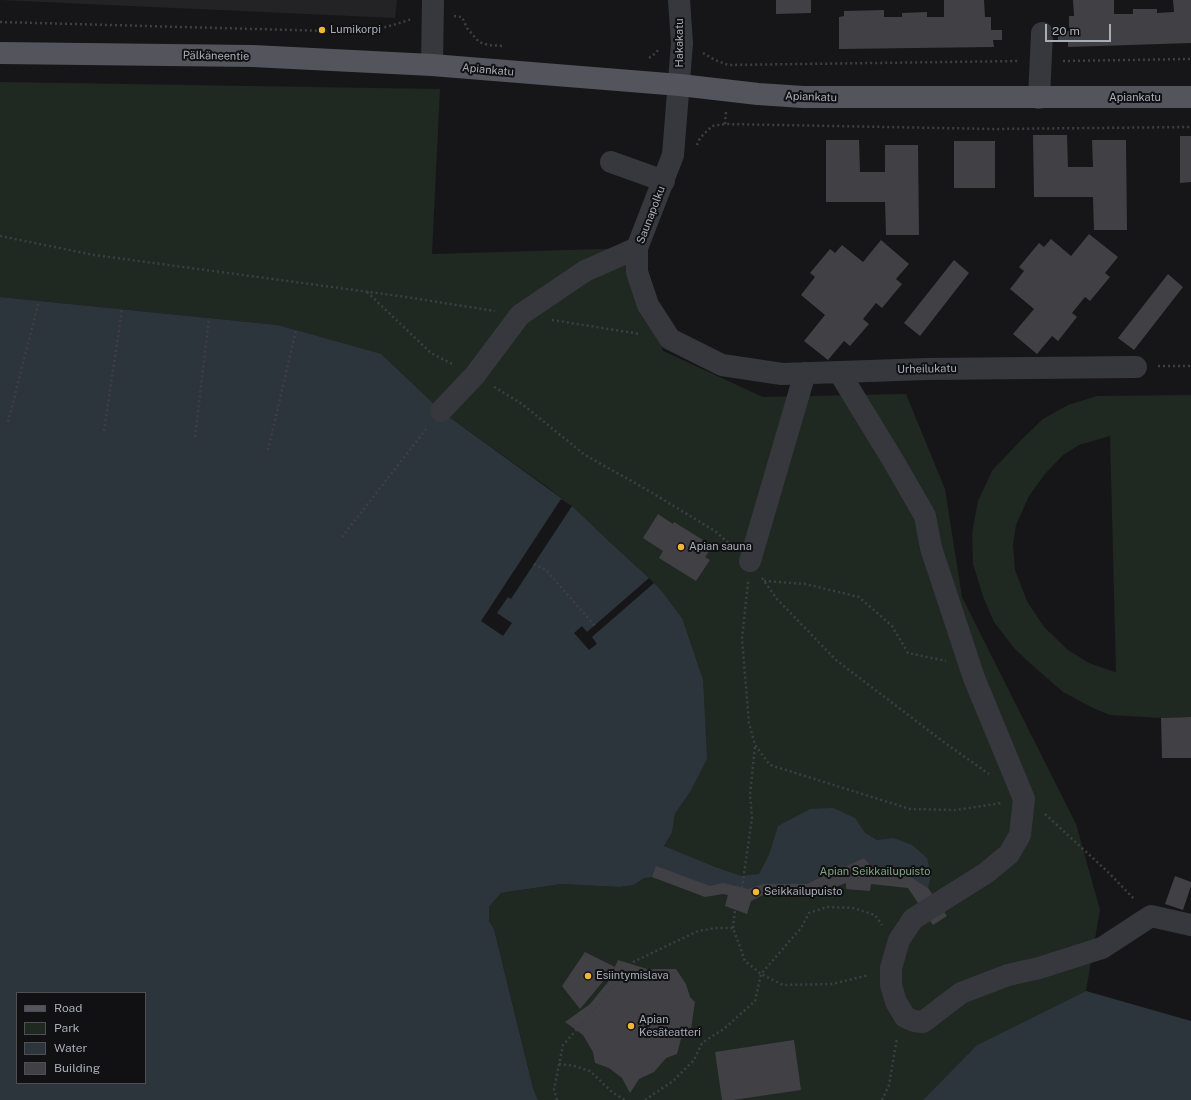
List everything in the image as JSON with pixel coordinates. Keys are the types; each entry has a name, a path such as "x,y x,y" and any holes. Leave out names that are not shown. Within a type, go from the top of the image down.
{"main road":[{"name":"Pälkäneentie","path":"0,53 253,56 432,65"},
{"name":"Apiankatu","path":"432,65 680,85 803,98 1191,97"}],"street":[{"name":"Hakakatu","path":"679,0 682,43 680,85"},
{"path":"432,65 433,8"},
{"path":"1040,98 1042,33"},
{"name":"Saunapolku","path":"670,339 648,305 637,272 637,248 673,155 680,85"},
{"path":"610,162 664,181"},
{"path":"441,411 475,375 520,315 585,272 637,248"},
{"name":"Urheilukatu","path":"670,339 722,365 782,374 927,369 1136,366"},
{"path":"839,372 925,516 931,548 970,664 1024,799 1020,835 1009,854 986,873 913,919 899,940 891,968 891,985 896,1002 906,1017 914,1021 923,1022 961,992 1008,975 1039,968 1102,948 1151,916 1191,925"},
{"path":"750,561 805,373"}],"path":[{"path":"0,22 365,32 393,25 415,17 433,8 462,16 467,28 479,42 488,45 503,46"},
{"path":"643,58 651,59 660,45 682,43 698,45 703,53 728,65 1191,59"},
{"path":"697,145 700,138 712,126 725,124 994,129 1191,127"},
{"path":"0,236 94,255 367,292 670,339"},
{"path":"367,292 431,354 475,375 522,404 585,455 644,488 715,531 750,561 777,599 836,660 945,743 994,778"},
{"path":"8,422 39,301"},
{"path":"104,431 122,309"},
{"path":"195,437 209,318"},
{"path":"268,450 296,330"},
{"path":"1136,366 1191,366"},
{"path":"342,537 441,411"},
{"path":"750,561 742,639 749,724 755,745 770,765 910,809 956,810 1024,799 1042,812 1108,872 1151,916"},
{"path":"534,564 546,570 595,626"},
{"path":"764,581 805,584 859,597 892,626 908,653 935,660 970,664"},
{"path":"742,888 752,818 750,795 755,745"},
{"path":"645,1100 673,1081 694,1060 702,1043 725,1028 755,1001 761,974 801,928 809,913 827,907 853,908 875,915 887,932 899,940"},
{"path":"735,910 732,928 745,961 761,974 783,985 832,984 891,968"},
{"path":"557,1100 554,1089 563,1045 606,996 631,963 698,931 716,928 732,928"},
{"path":"882,1100 889,1085 897,1033 906,1017"},
{"path":"559,1064 574,1066 590,1071 612,1092 625,1100"}],"shaded area":[{"path":"0,0 397,0 395,18"}],"green space":[{"name":"Apian Seikkailupuisto","path":"0,82 440,89 432,254 637,248 648,305 663,351 763,397 906,394 945,489 962,597 1076,824 1100,910 1086,991 977,1045 923,1100 538,1100 533,1088 494,929 489,921 489,907 501,893 561,884 619,887 634,885 644,878 672,833 675,814 690,792 682,618 661,590 649,578 572,506 547,487 441,411 296,330 278,325 0,297"},
{"path":"1191,395 1191,717 1161,718 1110,715 1063,692 1014,648 994,622 984,599 973,564 972,533 978,501 992,471 1043,419 1068,405 1097,396","holes":["1110,436 1116,672 1089,663 1068,650 1044,627 1027,601 1015,570 1013,545 1016,525 1029,496 1045,474 1063,455 1079,445"]}],"water":[{"path":"0,297 278,325 381,354 441,411 572,506 661,590 682,618 703,680 707,759 690,792 675,814 672,833 664,846 741,876 759,874 769,855 778,826 810,809 833,808 855,818 865,833 877,840 894,838 912,845 927,858 931,875 928,888 903,872 875,871 864,858 806,884 762,884 748,889 710,886 652,877 644,878 634,885 619,887 561,884 501,893 489,907 489,921 494,929 533,1088 538,1100 0,1100"},
{"path":"1086,991 1191,1021 1191,1100 923,1100 977,1045"}],"pier":[{"path":"561,499 572,506 511,599 508,597 497,613 512,623 503,636 481,621"},
{"path":"649,578 654,583 592,637 597,644 589,650 574,633 582,626 587,632"}],"building":[{"path":"776,0 811,0 811,13 776,14"},
{"path":"944,0 984,0 985,17 991,17 991,30 1002,30 1002,40 993,40 994,47 839,49 839,17 844,16 844,11 884,10 884,17 902,17 902,13 927,12 927,17 944,17"},
{"path":"1073,0 1114,0 1114,14 1133,14 1133,9 1157,9 1157,13 1174,12 1173,0 1191,0 1191,43 1068,47 1068,41 1058,41 1058,32 1069,31 1069,16 1074,16"},
{"path":"1033,135 1067,135 1068,167 1093,167 1092,140 1126,140 1127,230 1094,230 1093,197 1034,197"},
{"path":"1180,136 1191,136 1191,182 1180,183"},
{"path":"826,140 859,140 860,172 885,172 885,145 918,145 919,235 886,235 885,202 826,202"},
{"path":"954,141 995,141 995,188 954,188"},
{"path":"1089,234 1118,257 1105,273 1110,277 1090,301 1085,297 1072,313 1077,317 1058,341 1052,336 1037,354 1013,334 1034,309 1010,289 1024,271 1019,267 1039,243 1044,247 1051,239 1071,256"},
{"path":"881,240 909,264 896,279 902,284 882,308 876,303 863,319 869,324 850,346 844,341 828,360 804,341 825,315 801,295 815,277 810,273 830,249 835,253 842,245 863,262"},
{"path":"954,260 969,273 920,336 904,323"},
{"path":"1168,274 1183,287 1134,350 1118,338"},
{"name":"Apian sauna","path":"658,514 703,540 700,545 710,550 705,557 710,560 696,581 659,558 663,551 643,538"},
{"path":"1191,717 1191,758 1162,758 1161,718"},
{"name":"Seikkailupuisto","path":"864,858 875,871 903,872 928,888 947,916 933,925 908,888 871,884 870,891 846,889 846,883 810,896 767,893 751,901 747,914 725,906 728,895 723,894 705,897 652,877 656,866 710,886 723,883 748,889 762,884 806,884"},
{"path":"1175,876 1191,882 1183,910 1165,904"},
{"name":"Esiintymislava","path":"585,952 615,967 580,1009 562,986"},
{"name":"Apian Kesäteatteri","path":"618,960 647,969 676,969 686,984 690,997 695,1002 691,1029 682,1035 677,1054 666,1058 654,1072 639,1079 630,1093 622,1078 609,1068 595,1063 593,1052 583,1035 565,1022 590,1004 608,982"},
{"path":"794,1040 801,1090 733,1100 722,1100 715,1052"}],"place":[{"name":"Lumikorpi","path":"322,30"},
{"name":"Apian sauna","path":"681,547"},
{"name":"Seikkailupuisto","path":"756,892"},
{"name":"Esiintymislava","path":"588,976"},
{"name":"Apian Kesäteatteri","path":"631,1026"}]}
